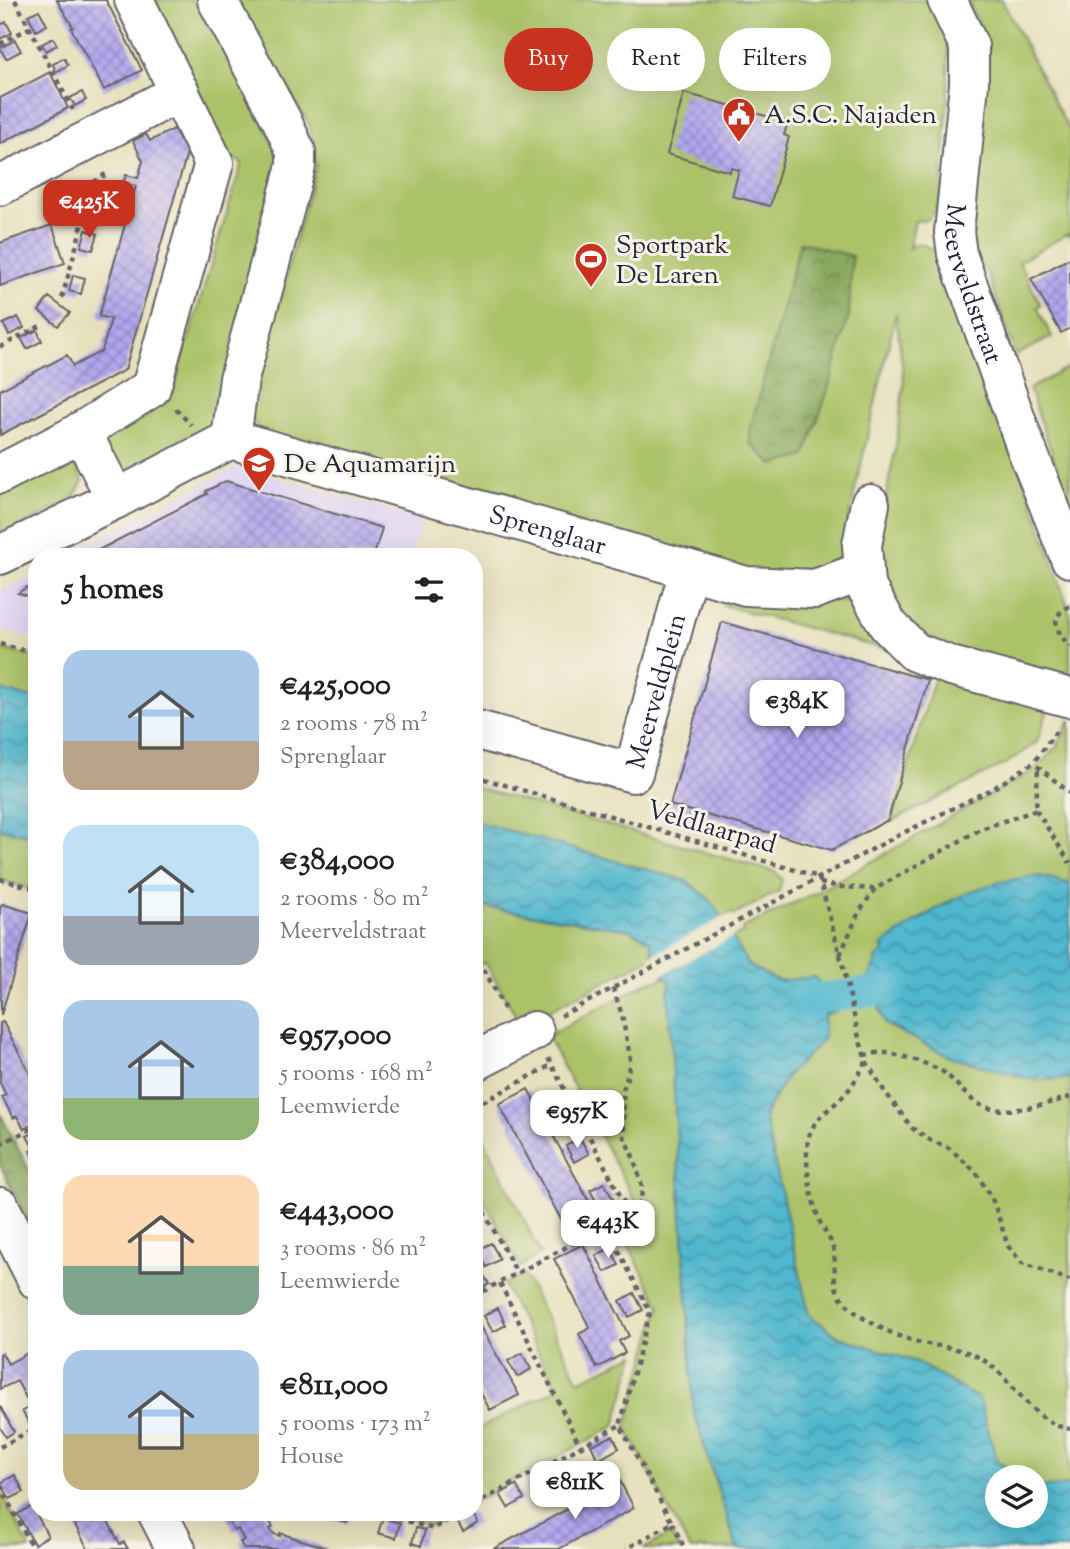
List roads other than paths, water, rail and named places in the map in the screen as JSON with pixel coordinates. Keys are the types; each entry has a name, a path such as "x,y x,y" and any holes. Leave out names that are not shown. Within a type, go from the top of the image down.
{"street":[{"path":"0,474 81,431 151,388 214,163 134,0"},
{"path":"0,555 220,445 296,166 296,152 217,0"},
{"name":"Meerveldstraat","path":"947,0 970,46 969,84 954,232 957,254 1025,445 1070,558"},
{"path":"0,186 180,93"},
{"path":"81,431 116,499"},
{"name":"Sprenglaar","path":"220,445 746,586 815,589 864,571"},
{"path":"870,504 862,545 864,585 888,625 915,652 951,666 1069,698"},
{"name":"Meerveldplein","path":"483,731 633,773 689,570"},
{"path":"483,1051 527,1035"},
{"path":"0,1207 28,1262"},
{"path":"162,1521 176,1549"}],"water":[{"path":"0,690 28,697 28,835 0,829"},
{"path":"483,824 687,881 708,898 722,917 748,965 778,981 815,977 824,991 843,988 847,1007 824,1015 824,1038 786,1077 764,1115 809,1315 839,1337 916,1362 979,1399 997,1461 1003,1465 985,1465 985,1528 1048,1528 1048,1487 1070,1485 1070,1549 737,1549 694,1413 668,994 670,981 656,963 651,941 631,930 483,906"},
{"path":"1041,876 1070,884 1070,1078 1026,1078 950,1057 885,1024 878,1004 856,1006 852,986 868,981 878,956 885,949 881,946 900,932 937,908 976,890 1018,878"}],"waterway":[{"path":"804,1000 894,989"}],"place":[{"name":"A.S.C. Najaden","path":"739,144"},
{"name":"Sportpark De Laren","path":"591,289"},
{"name":"De Aquamarijn","path":"259,493"}]}
